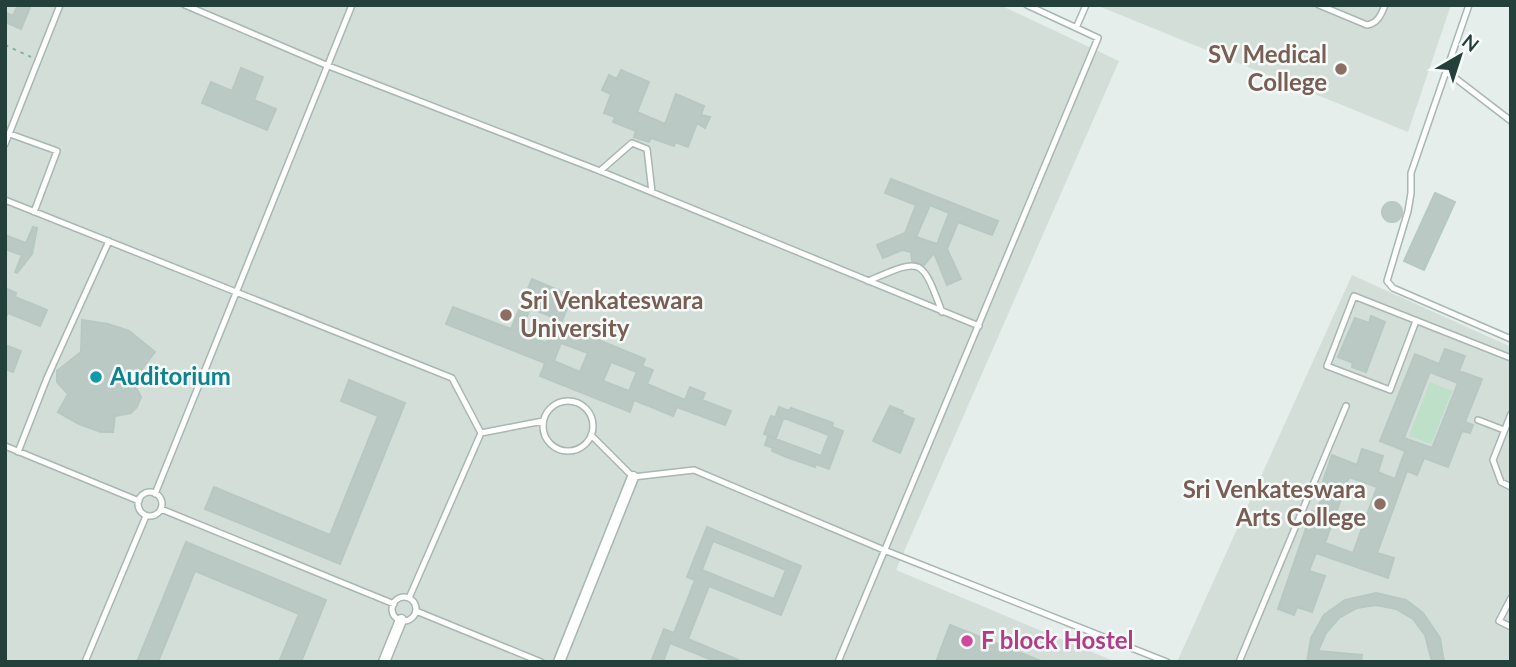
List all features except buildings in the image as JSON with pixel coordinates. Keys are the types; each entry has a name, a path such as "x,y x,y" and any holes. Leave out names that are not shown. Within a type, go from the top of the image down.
{"street":[{"path":"559,662 633,477"},
{"path":"384,662 401,620"}],"lane":[{"path":"5,145 60,5"},
{"path":"185,5 326,65 600,171 979,326"},
{"path":"155,494 352,5"},
{"path":"838,662 1098,38 1027,5"},
{"path":"1076,28 1086,5"},
{"path":"1319,5 1367,25 1373,24 1379,18 1385,5"},
{"path":"1469,5 1411,173 1408,211 1387,281 1393,288 1511,339"},
{"path":"1446,71 1511,121"},
{"path":"10,134 57,151 34,212"},
{"path":"600,171 632,143 647,149 652,192"},
{"path":"5,200 452,378 481,433"},
{"path":"18,452 47,378 109,241"},
{"path":"868,281 906,265 918,266 928,273 942,312"},
{"path":"1416,321 1390,390 1327,366 1354,296 1511,358"},
{"path":"559,402 575,402 589,411 592,435 581,448 565,451 550,444 545,437 543,421 552,407 559,402"},
{"path":"1239,662 1346,406"},
{"path":"1511,414 1493,460 1501,482 1511,487"},
{"path":"1478,420 1504,430"},
{"path":"481,433 543,421"},
{"path":"409,598 481,433"},
{"path":"592,435 633,477 694,470 884,550 1167,662"},
{"path":"5,446 139,501"},
{"path":"145,494 155,494 161,501 161,509 157,514 146,516 140,510 139,501 145,494"},
{"path":"161,509 394,604"},
{"path":"85,662 146,516"},
{"path":"400,598 409,598 414,601 416,611 411,619 401,620 394,614 394,604 400,598"},
{"path":"1511,598 1499,621 1511,627"},
{"path":"416,611 541,662"}],"path":[{"path":"5,46 39,59"}],"shaded area":[{"name":"Sri Venkateswara University","path":"5,5 1000,5 1119,61 896,570 1116,662 5,662"},
{"name":"SV Medical College","path":"1096,5 1451,5 1408,132"},
{"name":"Sri Venkateswara Arts College","path":"1352,275 1511,347 1511,662 1177,662"}],"green space":[{"path":"1430,382 1452,391 1431,444 1409,436"}],"place":[{"name":"SV Medical College","path":"1341,69"},
{"name":"Sri Venkateswara University","path":"506,315"},
{"name":"Auditorium","path":"96,377"},
{"name":"Sri Venkateswara Arts College","path":"1380,504"},
{"name":"F block Hostel","path":"967,641"}]}
